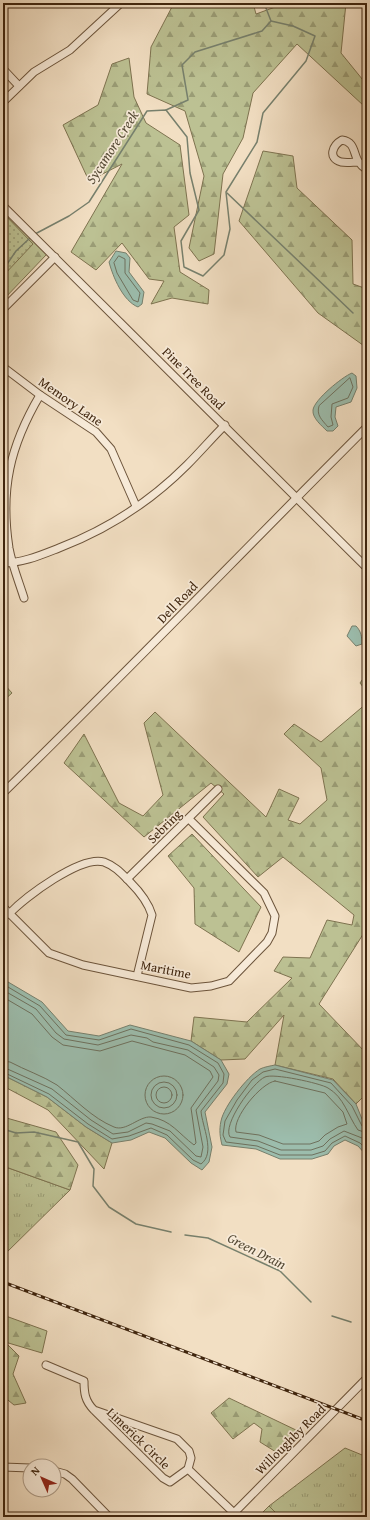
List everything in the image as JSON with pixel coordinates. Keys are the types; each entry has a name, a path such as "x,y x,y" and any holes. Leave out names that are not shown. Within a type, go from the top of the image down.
{"street":[{"path":"3,102 42,66 70,50 121,3"},
{"path":"3,68 19,86"},
{"path":"358,162 367,170"},
{"name":"Pine Tree Road","path":"3,206 225,425 367,568"},
{"path":"3,310 55,257"},
{"name":"Memory Lane","path":"3,367 40,395 85,424 103,440 110,449 136,506"},
{"path":"24,598 8,548 5,515 5,483 13,450 40,395"},
{"path":"3,562 13,563 36,557 101,529 136,506 173,478 225,425"},
{"name":"Dell Road","path":"3,793 126,673 201,593 367,427"},
{"name":"Sebring","path":"128,879 218,789"},
{"name":"Maritime","path":"3,907 49,953 83,965 191,988 211,986 229,981 261,949 272,933 275,916 264,893 189,819"},
{"path":"10,914 38,888 85,863 102,862 116,868 128,879 144,898 152,915 138,976"},
{"name":"Limerick Circle","path":"46,1365 84,1381 84,1395 94,1410 166,1480 173,1481 188,1468 191,1458 189,1451 176,1439 94,1410"},
{"name":"Willoughby Road","path":"232,1515 367,1378"},
{"path":"3,1466 22,1467"},
{"name":"Limerick Circle","path":"188,1468 232,1515"},
{"path":"62,1473 72,1479 109,1517"}],"green space":[{"path":"174,3 253,3 256,14 278,6 278,3 346,3 341,53 367,85 367,101 364,106 297,44 253,93 243,138 223,174 214,254 199,261 189,248 204,176 185,111 147,94 151,47"},
{"path":"129,58 134,97 146,123 180,145 189,215 174,227 180,272 209,290 208,304 172,298 151,304 164,281 149,279 122,243 96,270 71,252 122,164 89,181 63,125 98,105 112,64"},
{"path":"263,151 293,156 297,188 352,240 353,284 367,289 367,348 318,313 239,221"},
{"path":"3,210 47,254 3,300"},
{"path":"3,213 33,244 3,276"},
{"path":"367,673 367,692 360,683"},
{"path":"3,683 12,693 3,701"},
{"path":"367,703 367,928 319,1004 367,1054 367,1093 356,1104 333,1079 275,1065 284,1015 245,1059 221,1060 191,1041 194,1017 247,1022 292,978 274,971 283,957 310,958 327,920 352,925 354,915 283,857 258,877 203,817 224,794 211,783 144,837 64,763 84,734 119,803 143,816 163,795 144,723 155,712 266,817 279,789 299,798 288,820 300,824 327,800 321,768 284,734 294,724 321,742"},
{"path":"192,834 261,907 239,952 195,924 194,888 168,856"},
{"path":"3,1075 47,1097 86,1127 112,1143 104,1169 48,1110 3,1086"},
{"path":"3,1117 56,1132 78,1165 70,1190 3,1166"},
{"path":"3,1166 70,1190 3,1256"},
{"path":"3,1315 47,1331 42,1353 5,1342 19,1356 13,1374 26,1403 14,1405 3,1396"},
{"path":"229,1398 298,1431 276,1452 260,1442 262,1429 254,1423 233,1439 211,1413"},
{"path":"345,1448 367,1457 367,1517 280,1517 269,1506"},
{"path":"269,1506 280,1517 258,1517"}],"water":[{"path":"116,251 126,253 130,258 129,272 144,292 142,304 138,307 128,300 123,294 113,275 109,262"},
{"path":"352,373 356,376 357,388 351,402 336,407 335,417 338,426 333,431 327,431 314,416 313,410 318,401 329,389 347,375"},
{"path":"352,626 356,626 359,630 362,644 356,646 347,636"},
{"path":"3,979 42,1002 68,1031 99,1036 130,1025 191,1041 221,1060 229,1074 227,1084 205,1112 212,1147 209,1162 202,1170 191,1163 165,1138 149,1132 131,1140 112,1143 86,1127 47,1097 3,1075"},
{"path":"275,1065 333,1080 356,1104 362,1119 367,1126 367,1156 358,1146 345,1140 334,1146 328,1154 312,1159 280,1159 256,1149 222,1145 220,1133 221,1121 231,1100 249,1078 260,1069"}],"waterway":[{"name":"Sycamore Creek","path":"35,234 69,216 89,202 147,111 166,110 187,137 190,173 199,210 181,241 184,267 203,276 224,255 230,229 226,192 257,142 263,113 306,61 315,36 293,26 271,21 264,3"},
{"path":"166,110 188,100 182,65 195,52 262,31 271,21"},
{"path":"227,193 353,313"},
{"name":"Sycamore Creek","path":"3,270 16,251 30,238"},
{"name":"Green Drain","path":"3,1129 16,1133 34,1132 78,1142 94,1169 93,1186 109,1207 136,1224 171,1232"},
{"name":"Green Drain","path":"185,1235 208,1238 280,1271 311,1302"},
{"name":"Green Drain","path":"332,1316 351,1322"}],"railway":[{"path":"3,1282 367,1421"}]}
